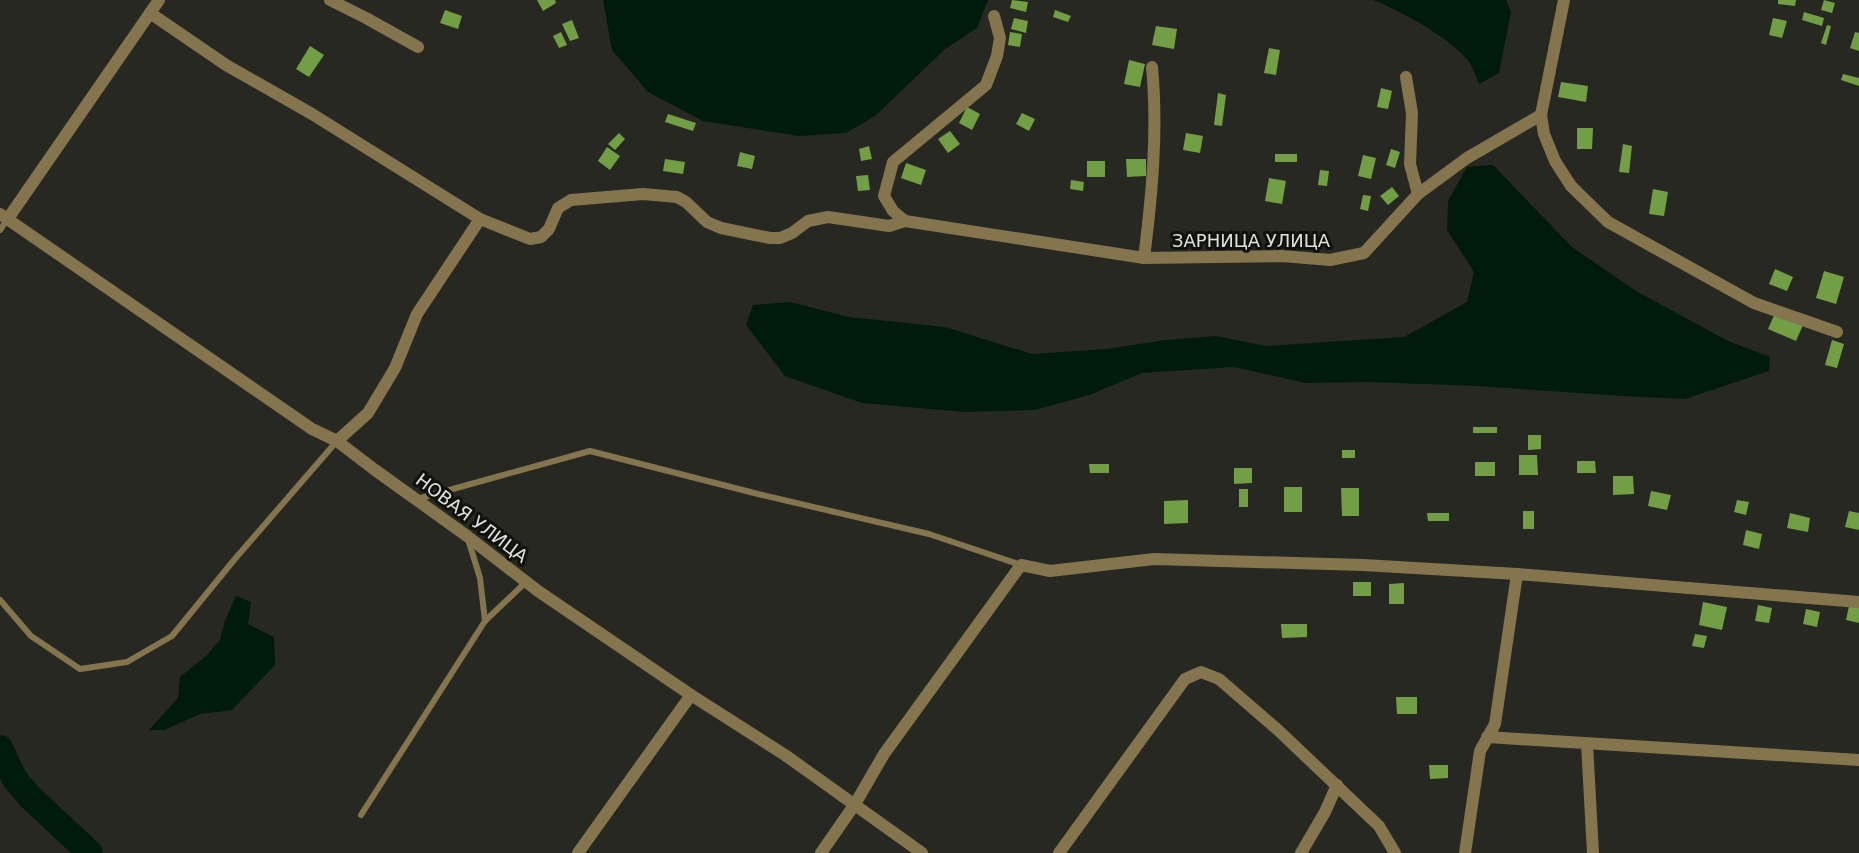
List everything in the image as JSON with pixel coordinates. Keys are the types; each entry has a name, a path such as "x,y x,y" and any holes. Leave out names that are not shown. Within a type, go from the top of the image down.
{"street":[{"path":"2,221 159,0"},
{"path":"330,0 418,47"},
{"path":"1564,0 1541,115 1544,134 1555,161 1571,186 1608,222 1754,303 1838,332"},
{"name":"ЗАРНИЦА УЛИЦА","path":"150,13 226,65 312,114 480,219 530,239 541,237 549,229 558,208 571,200 643,194 678,197 707,222 721,228 770,238 780,238 792,233 807,221 828,217 889,226 905,221 1144,258 1282,256 1330,260 1364,253 1418,194 1467,158 1541,115"},
{"path":"905,221 893,211 884,196 893,162 986,85 997,56 1000,38 994,16"},
{"path":"1144,258 1152,194 1155,100 1152,67"},
{"path":"1406,77 1412,113 1410,164 1418,194"},
{"path":"337,441 368,412 395,368 417,314 480,219"},
{"name":"НОВАЯ УЛИЦА","path":"2,221 312,429 337,441 538,591 691,695 785,755 921,853"},
{"path":"821,853 855,804 884,754 1021,566 1050,572 1155,559 1363,565 1517,574 1859,602"},
{"path":"1466,853 1480,751 1495,724 1517,574"},
{"path":"1059,853 1185,679 1201,672 1219,679 1337,785 1379,826 1395,853"},
{"path":"578,853 691,695"},
{"path":"1487,737 1859,760"},
{"path":"1587,744 1593,853"},
{"path":"1301,853 1325,812 1337,785"}],"lane":[{"path":"0,600 31,636 80,669 127,662 172,636 337,441"},
{"path":"417,499 590,451 762,495 929,534 1021,566"},
{"path":"467,536 480,578 485,621"},
{"path":"361,815 485,621 526,581"}],"shaded area":[{"path":"603,0 988,0 977,28 944,50 875,116 846,133 799,136 703,121 648,92 612,50"},
{"path":"1373,0 1506,0 1511,12 1499,73 1479,84 1469,62 1451,44 1411,18"},
{"path":"1493,165 1572,247 1636,291 1728,341 1770,357 1769,371 1685,399 1479,386 1369,382 1305,383 1234,367 1142,373 1089,395 1035,410 964,412 862,403 785,376 746,325 753,305 790,302 849,317 945,327 1032,354 1106,349 1166,340 1216,336 1266,346 1404,337 1467,302 1474,272 1447,230 1448,201 1467,167"},
{"path":"236,596 251,602 248,624 274,637 275,665 232,710 200,714 164,730 149,730 178,698 180,677 206,656 220,640 225,620"}],"building":[{"path":"537,0 555,0 556,3 543,11"},
{"path":"1012,0 1028,2 1026,12 1010,8"},
{"path":"1778,0 1796,0 1795,6 1778,4"},
{"path":"1824,0 1835,3 1832,13 1821,10"},
{"path":"445,10 462,16 458,29 440,23"},
{"path":"1055,10 1071,16 1068,22 1053,17"},
{"path":"1804,12 1824,18 1822,26 1802,20"},
{"path":"1014,18 1028,21 1026,33 1011,29"},
{"path":"1773,18 1787,21 1782,38 1769,35"},
{"path":"572,20 579,38 570,41 562,24"},
{"path":"1827,25 1831,26 1826,45 1821,43"},
{"path":"1156,26 1177,29 1174,49 1152,45"},
{"path":"561,32 567,45 559,48 553,36"},
{"path":"1010,32 1022,34 1020,47 1008,45"},
{"path":"1855,32 1859,33 1859,51 1850,48"},
{"path":"310,46 324,55 309,77 296,69"},
{"path":"1269,48 1280,50 1276,75 1264,73"},
{"path":"1129,60 1145,64 1140,87 1124,84"},
{"path":"1843,74 1859,78 1859,86 1841,80"},
{"path":"1561,82 1588,86 1586,102 1558,97"},
{"path":"1381,88 1392,91 1388,109 1377,107"},
{"path":"1218,93 1226,95 1222,126 1214,125"},
{"path":"967,107 980,114 972,130 959,123"},
{"path":"1022,113 1035,119 1029,131 1016,124"},
{"path":"668,114 696,123 693,131 665,122"},
{"path":"1577,128 1593,128 1592,149 1577,149"},
{"path":"950,131 960,144 948,153 938,139"},
{"path":"619,133 625,139 615,150 608,144"},
{"path":"1186,133 1203,136 1200,153 1183,150"},
{"path":"1623,144 1632,146 1629,173 1619,172"},
{"path":"869,146 872,159 861,161 859,149"},
{"path":"607,147 620,156 610,170 598,161"},
{"path":"1391,149 1400,152 1395,168 1386,165"},
{"path":"740,152 755,156 752,169 737,166"},
{"path":"1275,154 1297,154 1297,162 1275,162"},
{"path":"1363,155 1376,158 1371,179 1358,176"},
{"path":"665,159 685,162 683,174 663,171"},
{"path":"1126,159 1146,159 1146,176 1127,177"},
{"path":"1087,161 1105,161 1105,177 1087,177"},
{"path":"906,163 926,170 921,185 901,178"},
{"path":"1320,170 1329,171 1327,186 1318,185"},
{"path":"868,175 870,190 858,191 856,176"},
{"path":"1269,178 1286,181 1282,204 1265,201"},
{"path":"1071,180 1084,182 1083,191 1070,189"},
{"path":"1392,187 1399,196 1388,205 1380,196"},
{"path":"1653,189 1668,192 1664,216 1649,214"},
{"path":"1363,195 1371,196 1368,211 1360,209"},
{"path":"1775,269 1793,277 1787,291 1769,284"},
{"path":"1824,271 1844,277 1836,304 1816,298"},
{"path":"1775,313 1803,325 1796,341 1768,329"},
{"path":"1832,340 1844,344 1837,368 1825,365"},
{"path":"1473,427 1497,427 1497,433 1473,433"},
{"path":"1528,435 1541,435 1541,449 1528,450"},
{"path":"1342,450 1355,450 1355,458 1342,458"},
{"path":"1519,455 1537,455 1538,475 1519,475"},
{"path":"1577,461 1595,461 1596,473 1577,473"},
{"path":"1475,462 1495,462 1495,476 1475,476"},
{"path":"1089,464 1109,464 1109,473 1090,473"},
{"path":"1234,468 1252,468 1252,483 1234,484"},
{"path":"1613,476 1633,476 1634,494 1613,495"},
{"path":"1284,487 1302,487 1302,512 1284,512"},
{"path":"1341,488 1359,488 1359,516 1342,516"},
{"path":"1239,489 1248,489 1248,507 1239,507"},
{"path":"1651,491 1671,495 1667,510 1648,506"},
{"path":"1188,500 1188,523 1164,524 1164,501"},
{"path":"1737,500 1749,502 1746,515 1734,512"},
{"path":"1523,511 1534,511 1534,529 1523,529"},
{"path":"1849,511 1859,513 1859,530 1845,527"},
{"path":"1427,513 1449,513 1449,521 1428,521"},
{"path":"1790,513 1810,518 1808,532 1787,528"},
{"path":"1746,530 1762,534 1759,549 1743,545"},
{"path":"1353,582 1371,582 1371,596 1353,596"},
{"path":"1404,583 1404,604 1389,604 1389,584"},
{"path":"1703,602 1727,607 1722,630 1699,625"},
{"path":"1758,605 1772,608 1769,623 1755,621"},
{"path":"1849,606 1859,608 1859,623 1846,620"},
{"path":"1806,609 1820,612 1817,627 1803,624"},
{"path":"1281,624 1307,624 1307,637 1282,638"},
{"path":"1695,634 1707,636 1704,648 1692,646"},
{"path":"1396,697 1417,697 1417,714 1397,714"},
{"path":"1429,765 1448,765 1448,778 1430,779"}],"waterway":[{"path":"0,748 14,778 30,797 90,853"}]}
